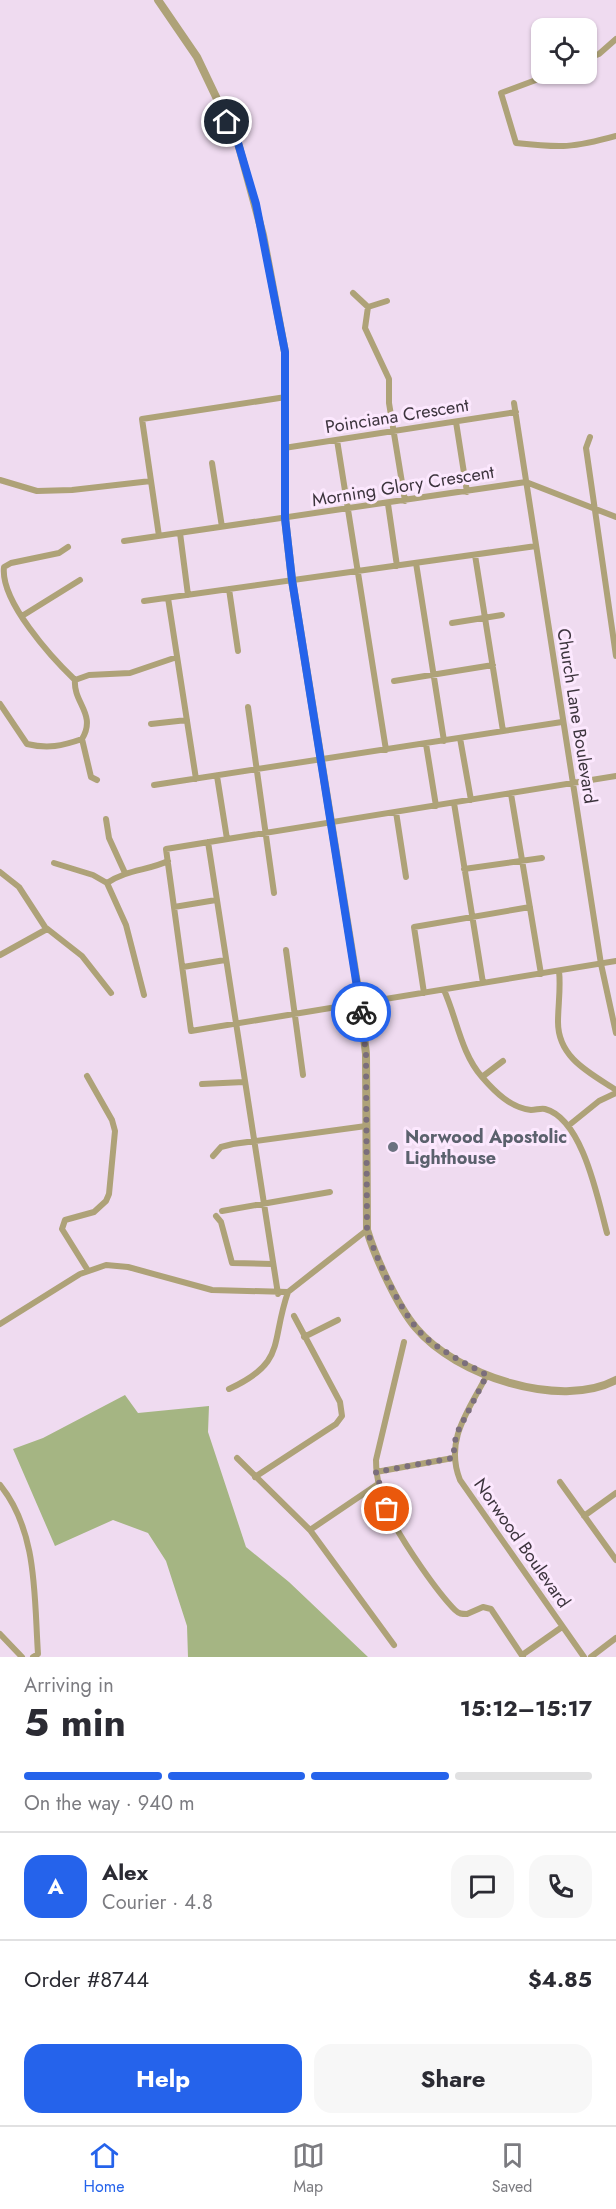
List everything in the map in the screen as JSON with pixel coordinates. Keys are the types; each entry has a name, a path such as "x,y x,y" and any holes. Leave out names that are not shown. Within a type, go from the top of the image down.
{"street":[{"path":"158,0 196,57 238,143 256,204 279,312 285,352 285,518 292,580 360,1002 366,1054 367,1230 373,1250 415,1328 451,1355 487,1375 526,1388 581,1392 603,1387 616,1380"},
{"path":"597,55 616,39"},
{"path":"531,82 501,93 516,143 561,148 580,146 616,136"},
{"path":"353,293 368,307"},
{"path":"368,307 387,301"},
{"path":"368,307 365,328 390,379 389,403 396,431 405,501"},
{"path":"159,536 142,419 286,397"},
{"name":"Church Lane Boulevard","path":"514,403 601,964 616,1033"},
{"name":"Poinciana Crescent","path":"284,448 516,412"},
{"path":"456,422 467,492"},
{"path":"590,437 586,448 616,656"},
{"path":"337,440 386,750"},
{"path":"212,464 222,527"},
{"path":"0,480 37,491 72,490 151,481"},
{"path":"526,482 616,517"},
{"name":"Morning Glory Crescent","path":"124,541 348,510 526,482"},
{"path":"388,504 397,566"},
{"path":"180,533 188,595"},
{"path":"144,601 536,546"},
{"path":"68,547 59,553 30,558 4,567 5,584 13,603 22,616 55,661 75,680 88,718 87,730 82,740 91,777 97,780"},
{"path":"475,555 502,730"},
{"path":"416,563 444,741"},
{"path":"22,616 80,580"},
{"path":"229,589 238,651"},
{"path":"168,598 196,779"},
{"path":"452,623 502,615"},
{"path":"75,680 89,675 130,673 177,657"},
{"path":"394,681 493,664"},
{"path":"0,704 27,744 46,749 82,740"},
{"path":"248,707 274,893"},
{"path":"151,724 187,720"},
{"path":"154,785 562,722"},
{"path":"460,738 471,800"},
{"path":"426,744 436,806"},
{"path":"218,776 227,839"},
{"path":"616,776 166,849 191,1031 616,961"},
{"path":"511,794 541,974"},
{"path":"454,803 483,983"},
{"path":"396,812 406,877"},
{"path":"106,819 109,838 125,873"},
{"path":"208,842 234,1024 278,1294"},
{"path":"464,869 542,858"},
{"path":"107,883 125,873 158,866 168,861"},
{"path":"54,863 93,875 107,883 126,925 144,995"},
{"path":"0,872 19,888 47,929 82,956 111,993"},
{"path":"174,907 216,900"},
{"path":"424,993 414,927 530,907"},
{"path":"0,956 47,929"},
{"path":"285,950 303,1075"},
{"path":"183,968 225,960"},
{"path":"560,971 558,1023 569,1057 616,1091 567,1126"},
{"path":"444,990 456,1017 465,1050 482,1077 515,1105 532,1110 544,1109 557,1115 567,1126 587,1161 607,1233"},
{"path":"482,1077 503,1061"},
{"path":"87,1076 112,1120 115,1141 106,1201 94,1212 65,1220 62,1224 62,1229 87,1269"},
{"path":"202,1084 244,1082"},
{"path":"213,1156 221,1147 366,1126"},
{"path":"222,1211 330,1192"},
{"path":"216,1216 221,1222 230,1261 272,1264"},
{"path":"229,1389 247,1381 267,1364 274,1354 280,1315 288,1293 367,1230"},
{"path":"0,1324 87,1269 106,1265 128,1267 196,1287 288,1293"},
{"path":"255,1477 336,1424 342,1416 340,1402 294,1316"},
{"path":"304,1337 338,1320"},
{"path":"405,1342 376,1460 378,1484 392,1521 406,1545 454,1610 467,1614 483,1607 491,1609 524,1655 562,1627"},
{"path":"376,1472 453,1458 456,1435 487,1375"},
{"path":"237,1458 310,1530 394,1645"},
{"name":"Norwood Boulevard","path":"453,1458 460,1480 584,1657"},
{"path":"560,1482 616,1560"},
{"path":"310,1530 378,1484"},
{"path":"0,1485 13,1500 30,1548 38,1654 33,1657"},
{"path":"585,1516 616,1493"},
{"path":"0,1634 22,1657"},
{"path":"591,1657 616,1638"}],"green space":[{"path":"125,1395 138,1413 209,1406 208,1432 246,1547 289,1582 368,1657 188,1657 187,1626 166,1561 148,1533 113,1520 55,1546 13,1449 43,1438"}],"way so far":[{"path":"361,1012 366,1054 367,1230 373,1250 415,1328 428,1340 487,1375 456,1435 453,1458 376,1472 387,1509"}],"place":[{"name":"Norwood Apostolic Lighthouse","path":"393,1147"}],"route":[{"path":"227,122 238,143 256,204 279,312 285,352 285,518 292,580 361,1012"}]}
